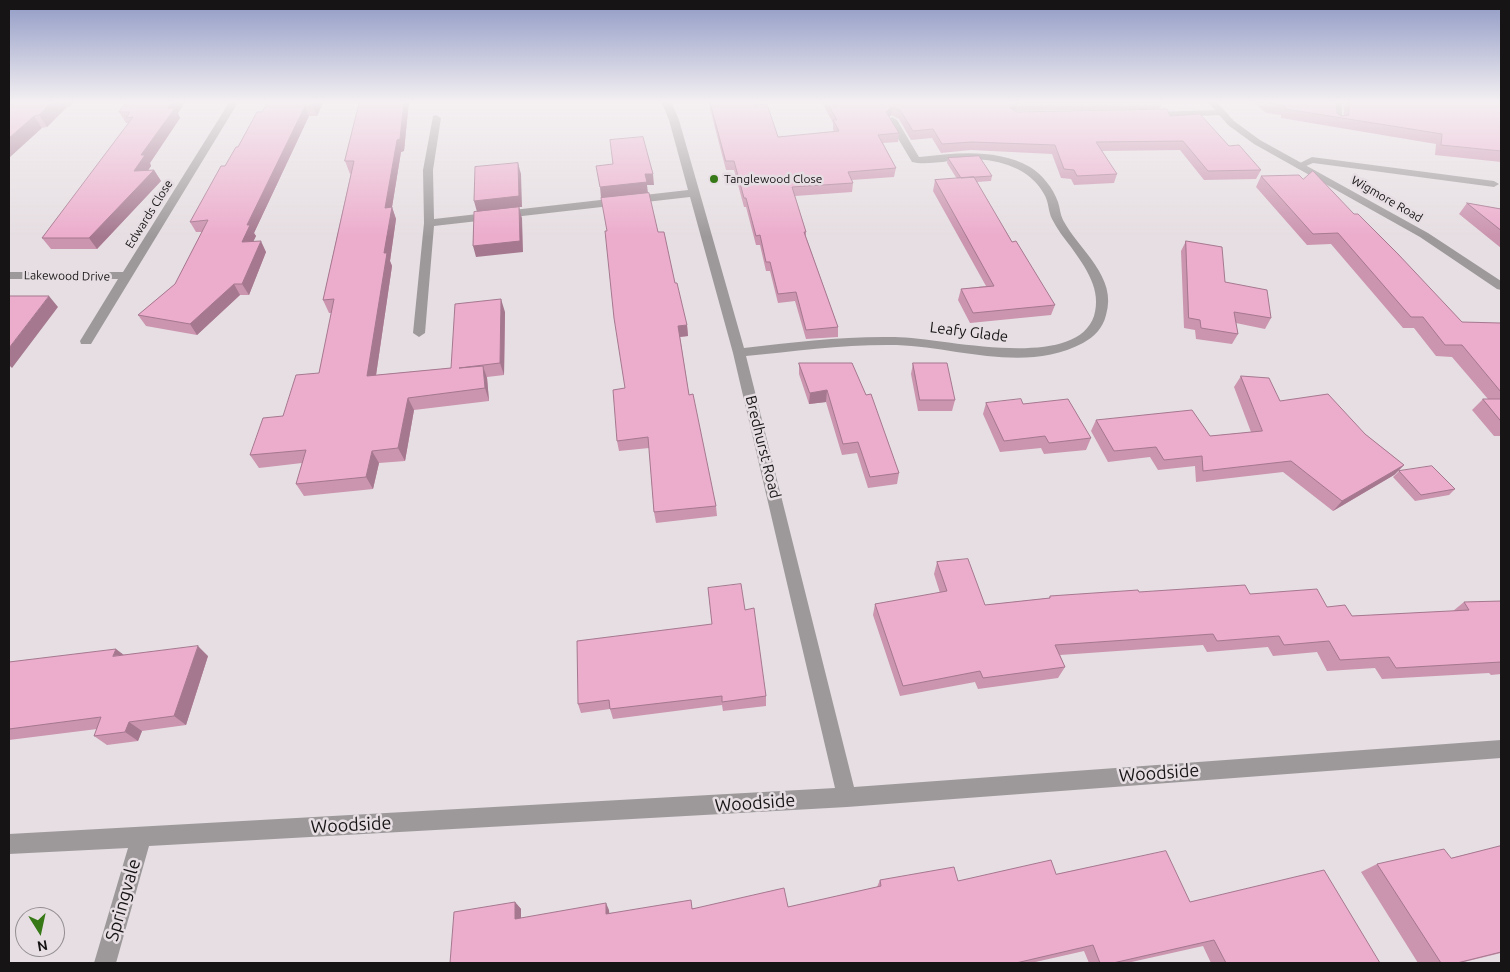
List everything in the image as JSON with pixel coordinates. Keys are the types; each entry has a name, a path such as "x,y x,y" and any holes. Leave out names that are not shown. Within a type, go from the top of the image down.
{"street":[{"name":"Edwards Close","path":"86,341 206,146"},
{"path":"418,333 429,223 428,170 432,146"},
{"name":"Bredhurst Road","path":"680,146 739,353 847,797"},
{"name":"Leafy Glade","path":"739,353 856,341 882,341 929,343 1003,354 1027,354 1056,349 1078,341 1090,333 1104,309 1104,297 1099,281 1057,218 1053,202 1038,179 1027,170 1003,161 988,158 950,157 916,160 908,146"},
{"name":"Wigmore Road","path":"1265,146 1424,235 1501,286"},
{"path":"1299,166 1312,160 1494,184"},
{"path":"429,223 694,193"},
{"name":"Lakewood Drive","path":"9,275 125,276"},
{"name":"Woodside","path":"9,844 847,797 1501,749"},
{"name":"Springvale","path":"105,963 142,836"}],"building":[{"path":"111,146 147,146 141,155 145,155 134,171 154,170 89,238 42,238"},
{"path":"285,146 247,225 250,225 242,242 261,241 242,284 234,284 190,324 138,315 175,284 208,220 190,222 221,166 225,166 236,147"},
{"path":"349,146 396,146 385,208 392,207 384,253 387,253 367,376 451,368 455,304 501,299 500,363 459,368 483,366 485,388 408,398 398,448 372,451 366,477 296,484 306,450 250,455 263,418 283,416 296,375 319,373 334,299 323,300 354,161 345,161"},
{"path":"611,146 646,146 653,174 645,174 647,182 600,187 596,166 613,164"},
{"path":"722,146 884,146 896,168 848,172 853,183 792,187 806,232 804,232 838,327 806,330 796,292 778,294 770,262 766,262 760,235 756,236 734,161 726,161"},
{"path":"1056,146 1099,146 1117,174 1077,176 1074,170 1064,169"},
{"path":"1187,146 1240,146 1261,170 1208,171"},
{"path":"1455,146 1501,146 1501,151"},
{"path":"979,156 992,176 961,178 948,158"},
{"path":"518,163 519,196 474,201 475,167"},
{"path":"1313,171 1354,214 1358,214 1398,254 1462,322 1501,324 1501,392 1462,345 1445,345 1423,317 1411,317 1338,233 1313,234 1261,176 1299,175 1303,179"},
{"path":"974,177 1012,242 1016,241 1055,305 973,313 961,289 994,286 935,180"},
{"path":"649,193 658,232 664,232 675,283 677,283 687,325 678,326 689,395 693,394 716,506 654,512 648,437 617,441 613,390 625,388 614,318 605,231 607,231 601,198"},
{"path":"1467,203 1501,209 1501,230"},
{"path":"519,207 520,241 473,246 474,212"},
{"path":"1186,241 1222,247 1225,282 1267,290 1271,318 1234,312 1238,334 1201,328 1200,320 1189,318"},
{"path":"9,296 49,296 9,348"},
{"path":"799,363 852,363 866,395 871,394 899,473 870,477 858,442 843,444 827,390 810,393"},
{"path":"913,363 947,363 955,400 920,400"},
{"path":"1241,376 1269,378 1280,401 1328,394 1365,434 1404,465 1342,501 1291,461 1203,471 1202,456 1164,460 1156,447 1114,451 1096,420 1192,410 1210,436 1262,431"},
{"path":"1021,399 1023,404 1068,399 1091,438 1049,443 1045,436 1004,441 986,403"},
{"path":"1483,399 1501,399 1501,421"},
{"path":"1432,466 1455,489 1421,495 1399,471"},
{"path":"968,559 985,605 1050,598 1050,596 1245,585 1250,594 1317,589 1327,607 1345,605 1352,616 1469,610 1464,602 1501,601 1501,662 1396,668 1389,657 1340,660 1329,641 1284,645 1279,636 1217,641 1213,634 1055,645 1065,667 983,678 980,671 903,686 875,604 947,591 937,562"},
{"path":"741,584 745,610 754,608 766,696 722,702 722,696 610,709 609,700 578,704 577,641 712,624 708,588"},
{"path":"198,646 174,716 129,722 125,732 94,736 101,717 9,729 9,662 116,649 113,656"},
{"path":"1501,846 1501,952 1457,963 1441,963 1377,864 1444,849 1451,858"},
{"path":"1166,851 1190,902 1324,870 1380,963 1226,963 1214,940 1113,963 1100,963 1093,945 1016,963 450,963 454,912 515,902 515,919 606,903 606,914 691,900 692,909 784,888 788,907 881,886 880,880 954,867 958,881 1051,860 1056,874"}],"place":[{"name":"Tanglewood Close","path":"714,179"}]}
